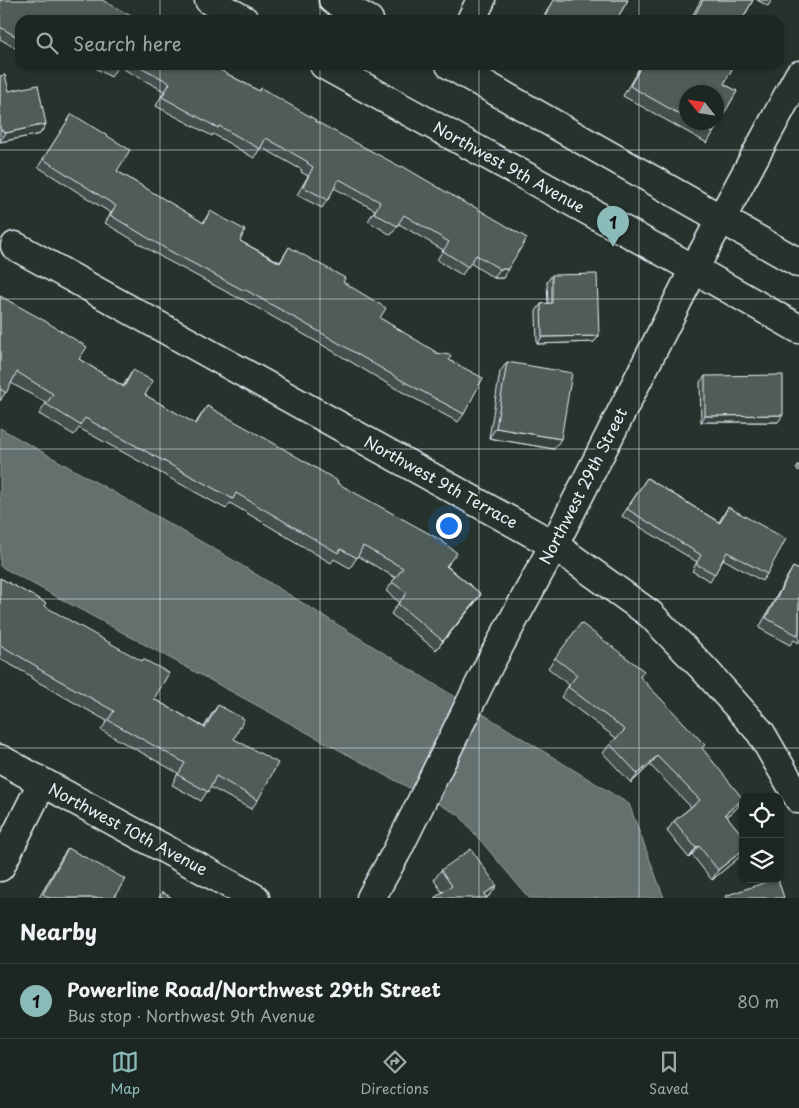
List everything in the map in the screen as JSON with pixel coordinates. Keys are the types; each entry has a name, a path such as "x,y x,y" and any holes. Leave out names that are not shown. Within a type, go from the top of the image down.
{"street":[{"path":"209,0 235,15"},
{"path":"334,0 360,15"},
{"path":"474,15 481,0"},
{"name":"Northwest 9th Avenue","path":"333,70 799,329"},
{"path":"459,70 799,263"},
{"name":"Northwest 29th Street","path":"371,898 397,851 490,663 554,545 694,269 799,75"},
{"name":"Northwest 9th Terrace","path":"15,246 554,545 650,614 677,641 761,733 799,799"},
{"name":"Northwest 10th Avenue","path":"0,759 256,898"},
{"path":"0,867 42,783"}],"shaded area":[{"path":"0,428 223,554 629,804 664,898 529,898 459,815 0,566"}],"building":[{"path":"0,0 102,0 129,15 15,15 15,36 0,27"},
{"path":"554,0 628,0 619,15 546,15"},
{"path":"703,0 753,0 745,15 695,15"},
{"path":"146,70 220,70 259,91 261,88 315,121 402,166 527,238 508,269 500,269 476,255 468,267 443,251 449,242 404,215 397,226 374,213 380,202 339,179 328,200 303,187 313,167 308,162 266,138 260,149 162,97 170,83"},
{"path":"639,70 731,70 724,84 737,91 724,114 724,85 679,85 679,114 630,86"},
{"path":"5,75 9,91 38,85 46,124 6,133 0,129 0,76"},
{"path":"72,114 130,150 117,171 204,223 210,211 245,230 240,241 280,263 289,247 345,278 343,282 386,308 380,318 436,353 451,355 449,360 483,378 464,414 401,380 244,289 168,250 110,215 116,206 43,159"},
{"path":"597,274 599,336 542,337 541,304 552,303 552,275"},
{"path":"0,296 87,347 79,359 124,387 133,370 153,381 145,395 196,424 207,406 338,481 337,483 439,539 457,553 446,566 481,594 443,641 398,604 407,593 392,582 403,568 363,546 357,558 341,549 338,553 236,493 233,499 85,418 80,425 46,404 53,394 17,372 6,393 0,389"},
{"path":"507,362 572,373 561,439 496,428"},
{"path":"783,375 783,415 705,416 705,376"},
{"path":"647,478 720,523 728,507 786,539 767,574 727,552 715,574 696,564 701,555 627,509"},
{"path":"793,567 799,570 799,631 797,635 766,618"},
{"path":"0,578 46,603 44,606 142,661 143,659 169,673 154,699 205,728 218,705 244,719 234,739 278,763 258,800 216,776 208,792 178,775 185,763 108,720 114,711 0,645"},
{"path":"581,623 644,671 640,677 705,745 702,748 739,794 739,802 725,814 739,831 739,853 718,870 699,846 696,848 674,821 700,800 657,756 638,774 610,744 625,730 568,687 577,675 555,658"},
{"path":"68,848 125,879 114,898 49,898 43,894"},
{"path":"471,849 497,886 484,894 487,898 434,898 452,886 441,870"},
{"path":"763,883 779,883 784,898 726,898 725,896"},
{"path":"162,892 172,898 159,898"}],"place":[{"name":"Powerline Road/Northwest 29th Street","path":"613,247"}]}
